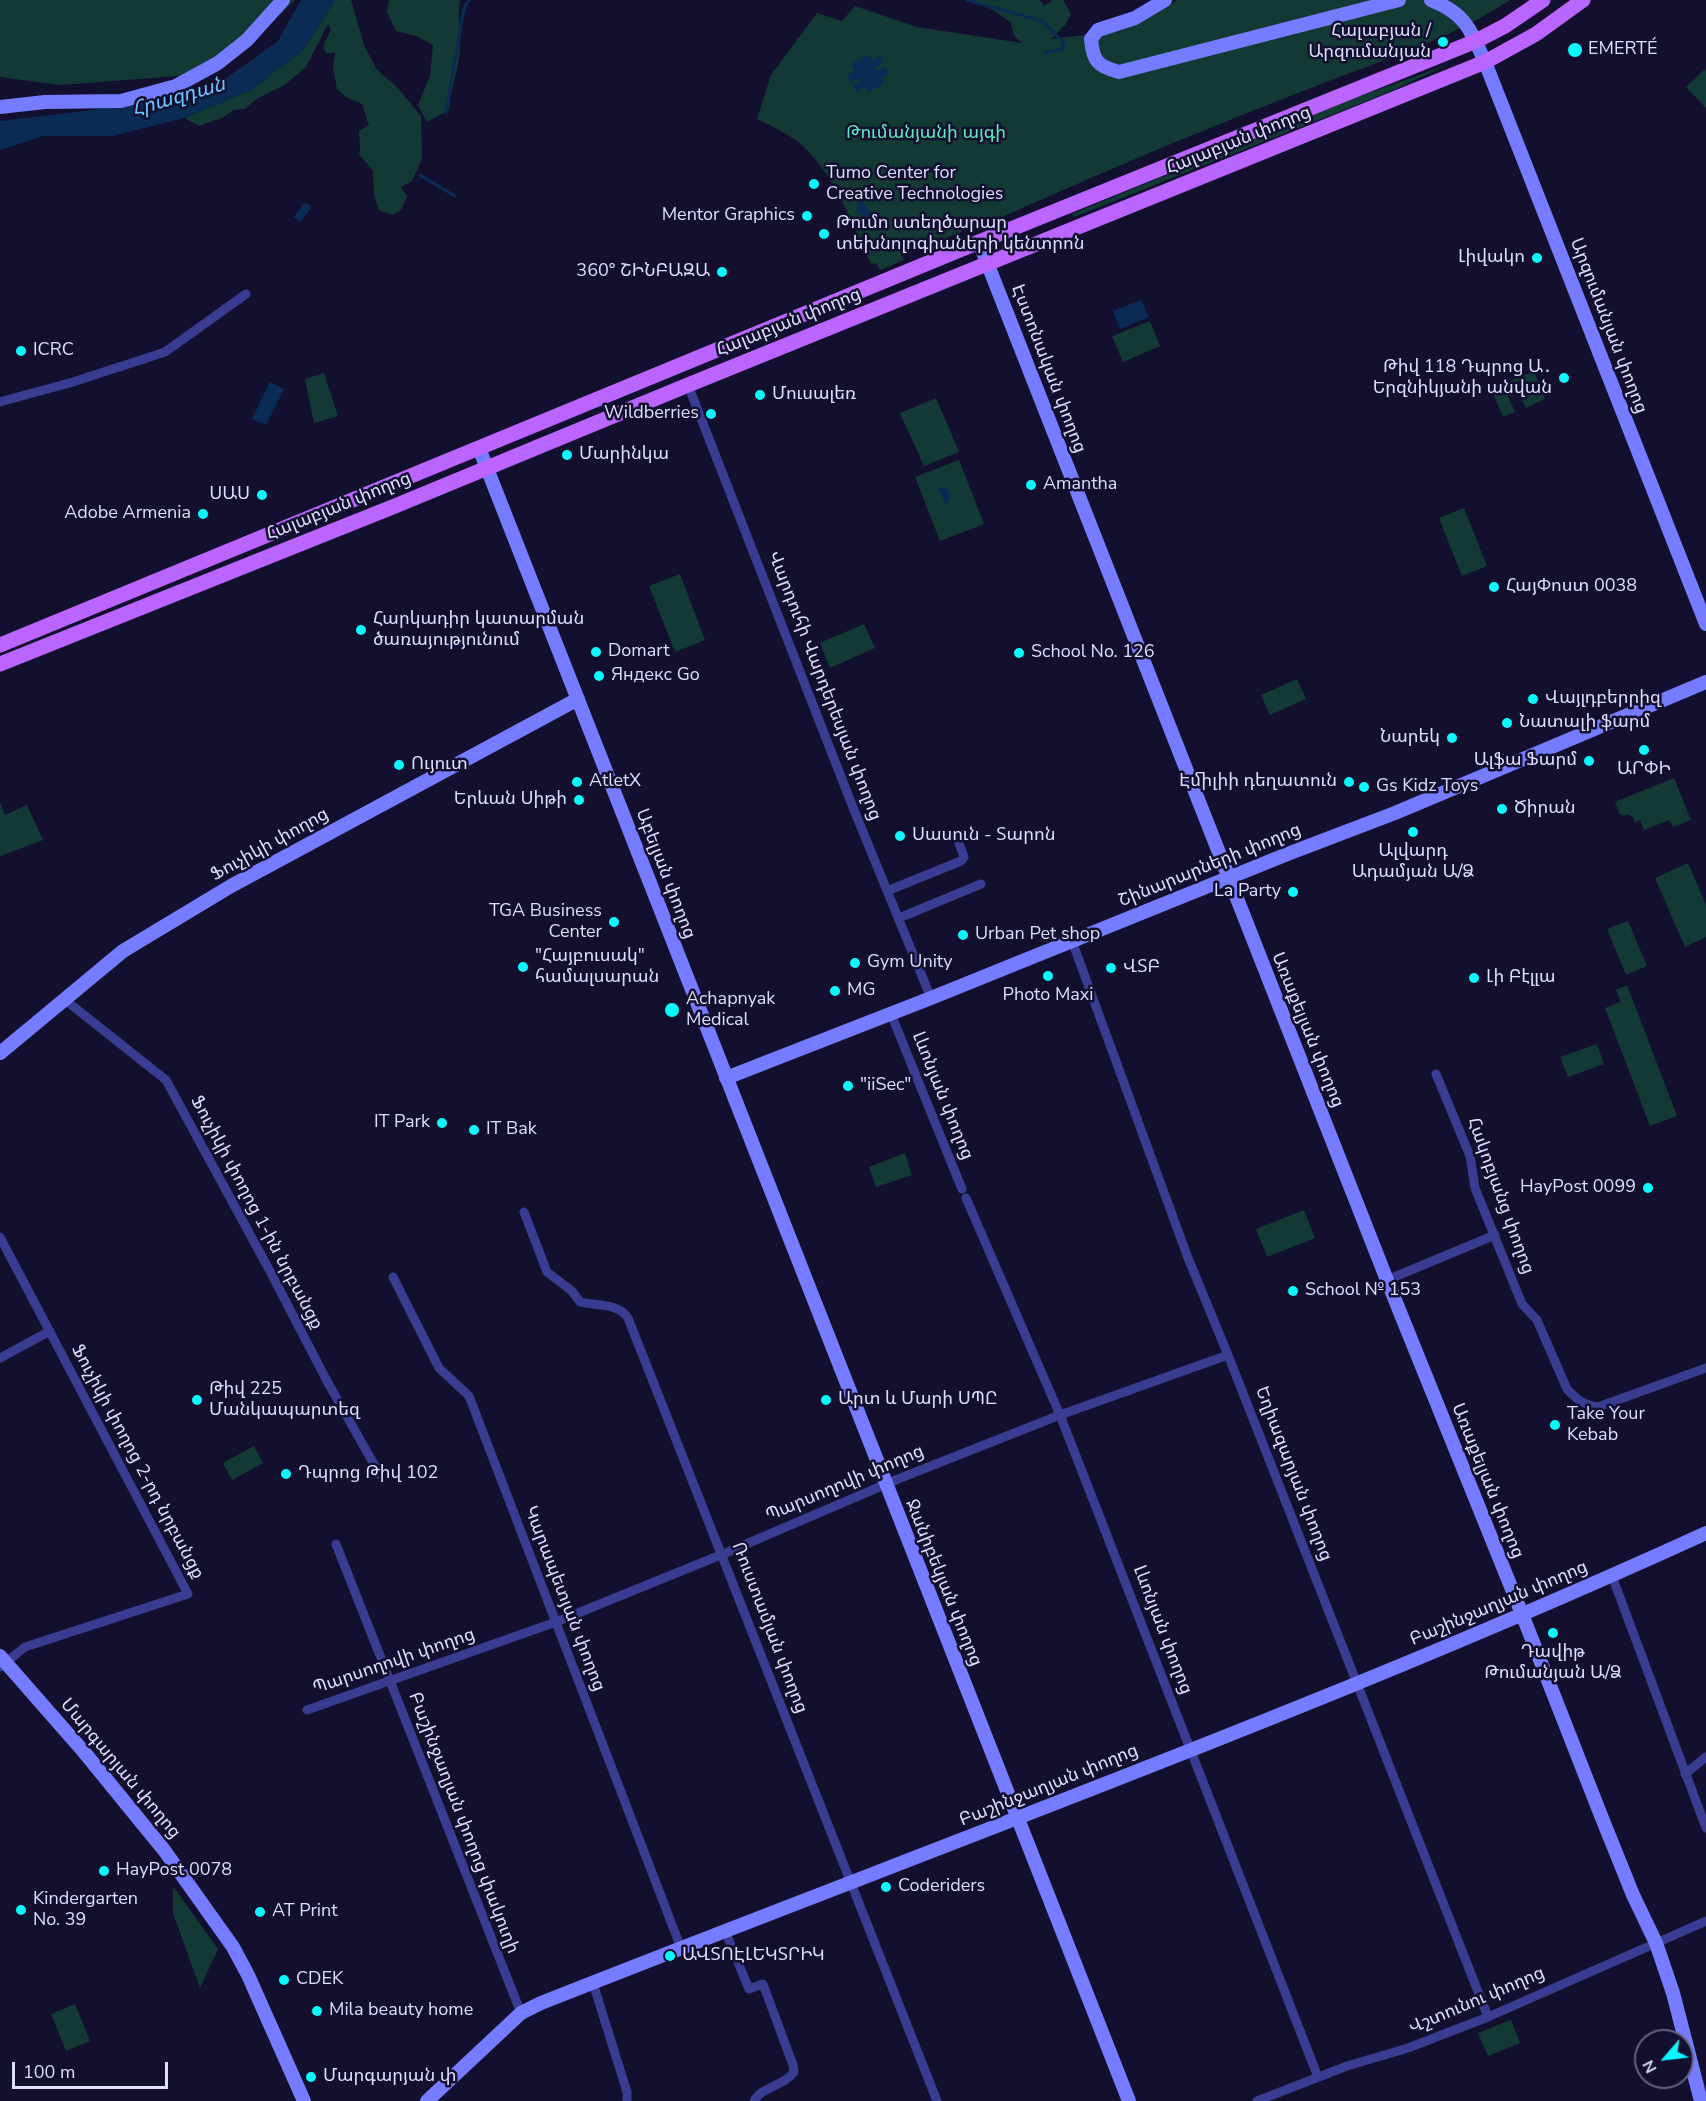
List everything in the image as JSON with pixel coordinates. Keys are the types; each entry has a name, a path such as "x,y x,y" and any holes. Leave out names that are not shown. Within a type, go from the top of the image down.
{"main road":[{"name":"Հալաբյան փողոց","path":"0,645 979,242 1476,41 1504,26 1543,0"},
{"name":"Հալաբյան փողոց","path":"0,664 356,522 1485,62 1536,34 1583,0"},
{"path":"349,502 359,510 359,518 356,522"},
{"path":"98,605 95,615 99,621 106,622"}],"street":[{"path":"0,107 45,102 121,101 176,86 218,63 240,45 283,0"},
{"path":"1165,0 1135,18 1098,30 1091,39 1092,51 1096,60 1104,68 1119,72 1399,0"},
{"name":"Արզումանյան փողոց","path":"1431,0 1453,10 1469,28 1476,41 1706,624"},
{"name":"Էստոնական փողոց","path":"979,242 1227,878"},
{"path":"0,402 73,382 165,352 246,294"},
{"name":"Վարդուհի Վարդերեսյան փողոց","path":"688,385 931,998"},
{"name":"Աբելյան փողոց","path":"479,448 726,1078"},
{"name":"Շինարարների փողոց","path":"726,1078 1454,789 1706,682"},
{"name":"Ֆուչիկի փողոց","path":"0,1053 123,951 231,886 578,699"},
{"path":"887,891 961,861 964,857 956,835"},
{"name":"Առաքելյան փողոց","path":"1227,878 1522,1614 1599,1813 1656,1943 1673,1993 1701,2101"},
{"path":"899,918 981,885"},
{"name":"Եղիազարյան փողոց","path":"1072,941 1188,1258 1228,1354 1488,2017"},
{"name":"Ֆուչիկի փողոց 1-ին նրբանցք","path":"64,999 166,1080 380,1476"},
{"name":"Լևոնյան փողոց","path":"891,1014 962,1189"},
{"name":"Հակոբյանց փողոց","path":"1436,1074 1470,1156 1475,1188 1521,1304 1537,1320 1567,1389 1580,1402 1598,1407 1706,1368"},
{"name":"Ջանիբեկյան փողոց","path":"726,1078 1129,2101"},
{"name":"Լևոնյան փողոց","path":"966,1198 992,1263 1060,1415 1318,2077"},
{"name":"Ռուստամյան փողոց","path":"524,1212 547,1272 572,1292 580,1302 614,1308 628,1318 937,2101"},
{"path":"1387,1280 1495,1234"},
{"name":"Ֆուչիկի փողոց 2-րդ նրբանցք","path":"0,1237 188,1594 25,1647 2,1662"},
{"name":"Կարապետյան փողոց","path":"393,1277 439,1368 469,1396 681,1948"},
{"path":"0,1358 50,1331"},
{"name":"Պարսողովի փողոց","path":"307,1710 556,1623 885,1484 1060,1415 1228,1354"},
{"name":"Բաշինջաղյան փողոց","path":"427,2101 520,2013 850,1882 1017,1819 1357,1683 1612,1576 1706,1533"},
{"name":"Բաշինջաղյան փողոց փակուղի","path":"336,1544 520,2013"},
{"path":"1612,1576 1706,1828"},
{"name":"Մարգարյան փողոց","path":"2,1662 84,1752 199,1897 233,1947 248,1975 303,2101"},
{"path":"1685,1774 1706,1758"},
{"name":"Վշտունու փողոց","path":"1257,2101 1488,2017 1706,1920"},
{"path":"725,1931 749,1989 763,1984 793,2065 794,2072 790,2078 757,2095 754,2101"},
{"path":"593,1983 627,2092 627,2101"}],"green space":[{"path":"0,0 295,0 257,37 204,74 60,85 0,77"},
{"path":"335,0 351,0 364,45 377,70 396,86 421,116 422,159 412,181 401,187 407,197 401,210 392,215 379,210 374,195 373,171 359,154 359,131 369,125 362,104 346,97 337,89 333,67 335,53 326,53 323,46 331,30 328,24 306,67 283,86 258,98 245,109 234,110 222,118 199,126 184,118 251,90 303,50"},
{"path":"389,0 460,0 459,56 449,110 427,122 418,105 430,76 433,45 416,36 396,31 387,12"},
{"name":"Թումանյանի այգի","path":"970,0 1040,0 1044,6 1052,0 1063,0 1071,14 1065,25 1051,39 1120,31 1178,0 1510,0 1463,27 1413,49 1191,136 993,221 991,219 942,240 901,254 904,260 880,270 876,263 871,264 835,188 816,161 794,139 757,119 771,75 817,13 842,21 855,6 917,27 1022,43 1015,37 1010,22 993,10"},
{"path":"1447,65 1389,92 1074,217 1072,214 1344,102"},
{"path":"1705,69 1706,71 1706,108 1686,87"},
{"path":"1150,321 1160,346 1123,362 1112,336"},
{"path":"1534,371 1545,399 1526,408 1518,392 1508,396 1515,412 1503,417 1491,389"},
{"path":"324,373 338,416 314,423 305,379"},
{"path":"936,398 959,452 924,466 900,413"},
{"path":"959,460 984,524 940,541 915,477"},
{"path":"1464,508 1487,566 1462,576 1439,518"},
{"path":"680,574 705,640 675,652 649,586"},
{"path":"864,624 875,648 830,668 820,643"},
{"path":"1297,679 1306,699 1270,715 1261,695"},
{"path":"1674,778 1691,820 1673,827 1669,820 1644,830 1640,820 1635,822 1629,814 1620,815 1615,802"},
{"path":"0,803 5,815 27,805 43,840 0,856"},
{"path":"1688,863 1706,905 1706,937 1685,947 1655,878"},
{"path":"1628,921 1647,966 1626,975 1607,929"},
{"path":"1627,985 1677,1116 1650,1126 1605,1008 1621,1002 1616,990"},
{"path":"1597,1044 1604,1064 1568,1077 1560,1057"},
{"path":"905,1153 912,1175 876,1187 869,1167"},
{"path":"1304,1210 1315,1238 1267,1257 1256,1229"},
{"path":"254,1446 263,1463 232,1480 223,1463"},
{"path":"173,1886 218,1949 200,1988 173,1913"},
{"path":"75,2004 90,2041 66,2051 51,2014"},
{"path":"1511,2020 1520,2043 1488,2056 1478,2033"}],"water":[{"name":"Հրազդան","path":"301,0 335,0 303,50 251,90 184,118 112,136 43,136 0,150 0,121 93,110 173,95 228,77 278,41"},
{"path":"869,54 872,60 880,56 883,63 876,67 877,71 885,67 889,73 881,78 884,84 868,92 865,87 856,92 853,85 860,81 859,78 851,82 847,76 855,71 851,64"},
{"path":"860,198 882,227 857,212"},
{"path":"304,203 309,204 311,208 300,222 294,217"},
{"path":"1141,300 1149,317 1120,329 1113,311"},
{"path":"270,382 284,389 266,425 252,419"},
{"path":"938,488 946,488 951,495 948,503 945,504"}],"waterway":[{"path":"446,112 464,8 469,0"},
{"path":"967,0 1042,21 1064,43 1062,49 1045,53"},
{"path":"420,175 455,196"}],"place":[{"name":"Հալաբյան / Արզումանյան","path":"1443,42"},
{"name":"EMERTÉ","path":"1575,50"},
{"name":"Tumo Center for Creative Technologies","path":"814,184"},
{"name":"Mentor Graphics","path":"807,216"},
{"name":"Թումո ստեղծարար տեխնոլոգիաների կենտրոն","path":"824,234"},
{"name":"Լիվակո","path":"1537,258"},
{"name":"360° ՇԻՆԲԱԶԱ","path":"722,272"},
{"name":"ICRC","path":"21,351"},
{"name":"Թիվ 118 Դպրոց Ա․ Երզնիկյանի անվան","path":"1564,378"},
{"name":"Մուսալեռ","path":"760,395"},
{"name":"Wildberries","path":"711,414"},
{"name":"Մարինկա","path":"567,455"},
{"name":"Amantha","path":"1031,485"},
{"name":"ՍԱՍ","path":"262,495"},
{"name":"Adobe Armenia","path":"203,514"},
{"name":"ՀայՓոստ 0038","path":"1494,587"},
{"name":"Հարկադիր կատարման ծառայությունում","path":"361,630"},
{"name":"Domart","path":"596,652"},
{"name":"School No. 126","path":"1019,653"},
{"name":"Яндекс Go","path":"599,676"},
{"name":"Վայլդբերրիզ","path":"1533,699"},
{"name":"Նատալի ֆարմ","path":"1507,723"},
{"name":"Նարեկ","path":"1452,738"},
{"name":"ԱՐՓԻ","path":"1644,750"},
{"name":"Ալֆա Ֆարմ","path":"1589,761"},
{"name":"Ույուտ","path":"399,765"},
{"name":"AtletX","path":"577,782"},
{"name":"Էմիլիի դեղատուն","path":"1349,782"},
{"name":"Gs Kidz Toys","path":"1364,787"},
{"name":"Երևան Սիթի","path":"579,800"},
{"name":"Ծիրան","path":"1502,809"},
{"name":"Ալվարդ Ադամյան Ա/Ձ","path":"1413,832"},
{"name":"Սասուն - Տարոն","path":"900,836"},
{"name":"La Party","path":"1293,892"},
{"name":"TGA Business Center","path":"614,922"},
{"name":"Urban Pet shop","path":"963,935"},
{"name":"Gym Unity","path":"855,963"},
{"name":"\"Հայբուսակ\" համալսարան","path":"523,967"},
{"name":"ՎՏԲ","path":"1111,968"},
{"name":"Photo Maxi","path":"1048,976"},
{"name":"Լի Բէլլա","path":"1474,978"},
{"name":"MG","path":"835,991"},
{"name":"Achapnyak Medical","path":"672,1010"},
{"name":"\"iiSec\"","path":"848,1086"},
{"name":"IT Park","path":"442,1123"},
{"name":"IT Bak","path":"474,1130"},
{"name":"HayPost 0099","path":"1648,1188"},
{"name":"School № 153","path":"1293,1291"},
{"name":"Թիվ 225 Մանկապարտեզ","path":"197,1400"},
{"name":"Արտ և Մարի ՍՊԸ","path":"826,1400"},
{"name":"Take Your Kebab","path":"1555,1425"},
{"name":"Դպրոց Թիվ 102","path":"286,1474"},
{"name":"Դավիթ Թումանյան Ա/Ձ","path":"1553,1633"},
{"name":"HayPost 0078","path":"104,1871"},
{"name":"Coderiders","path":"886,1887"},
{"name":"Kindergarten No. 39","path":"21,1910"},
{"name":"AT Print","path":"260,1912"},
{"name":"ԱՎՏՈԷԼԵԿՏՐԻԿ","path":"670,1956"},
{"name":"CDEK","path":"284,1980"},
{"name":"Mila beauty home","path":"317,2011"},
{"name":"Մարգարյան փ","path":"311,2077"}]}
